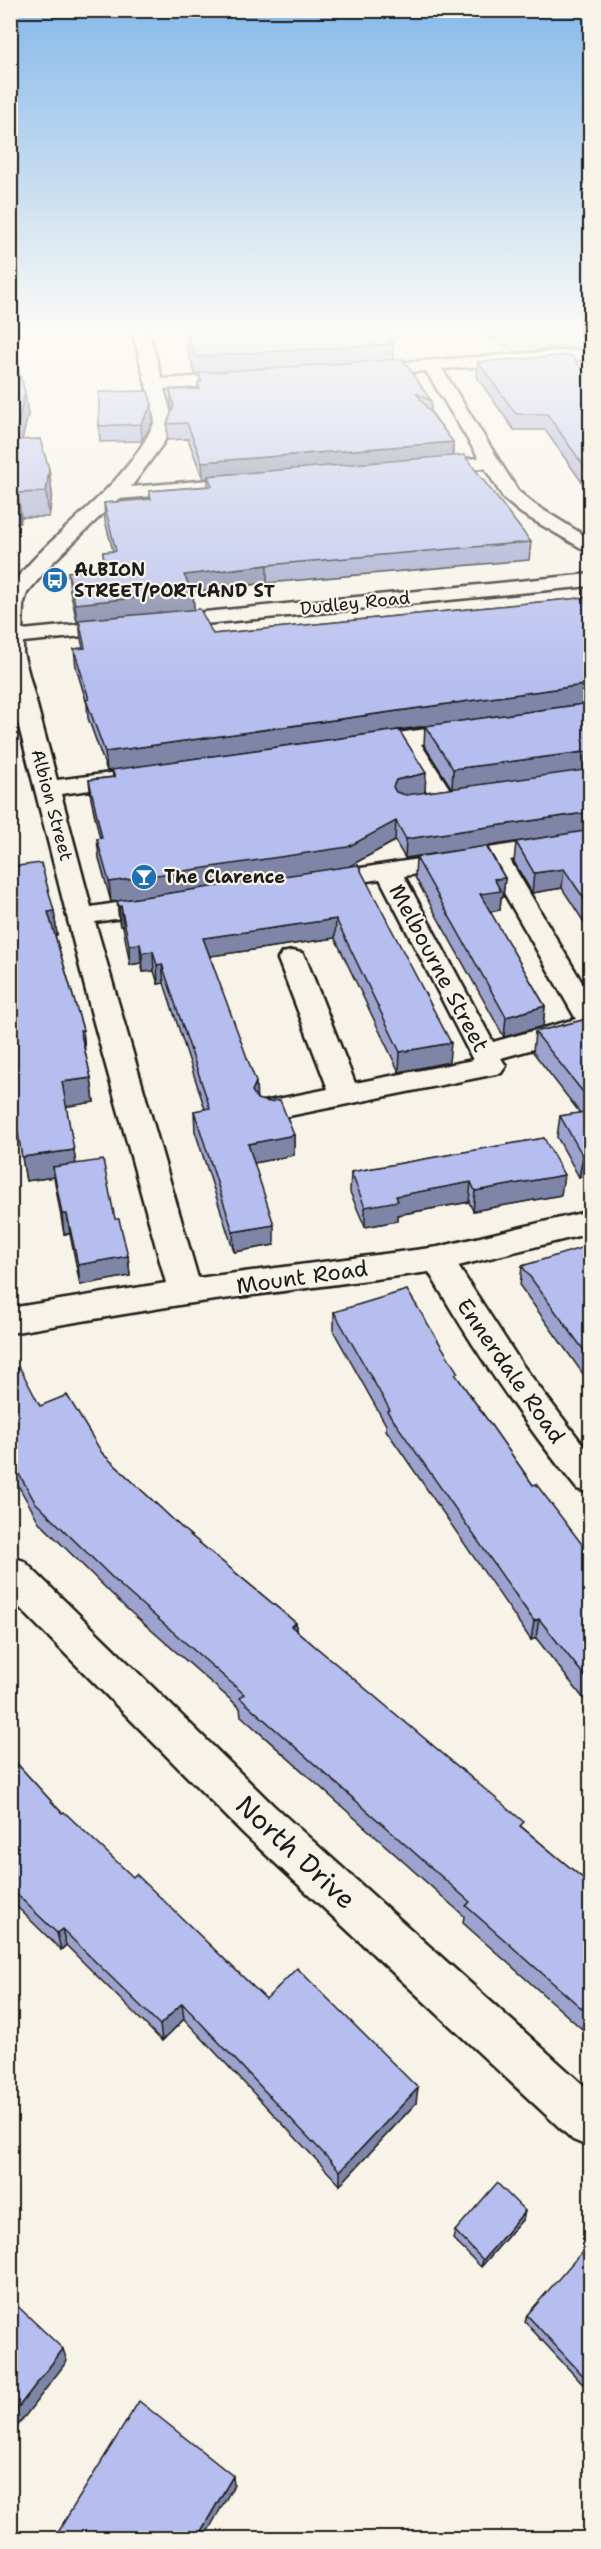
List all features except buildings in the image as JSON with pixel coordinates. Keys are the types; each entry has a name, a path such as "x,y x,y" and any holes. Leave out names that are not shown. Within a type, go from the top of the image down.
{"street":[{"name":"Albion Street","path":"151,448 111,494 16,587 11,624 12,653 107,1019 185,1292"},
{"path":"483,448 511,495 528,509 591,548"},
{"path":"408,469 492,462"},
{"path":"111,494 278,480"},
{"name":"Dudley Road","path":"11,624 591,580"},
{"path":"342,748 487,727"},
{"path":"406,739 455,798 416,803"},
{"path":"48,789 154,774"},
{"path":"293,884 591,840"},
{"path":"494,855 591,1019"},
{"name":"Melbourne Street","path":"388,870 487,1060"},
{"path":"81,916 187,900"},
{"path":"292,959 345,1095"},
{"path":"268,1110 345,1095 487,1060 591,1024"},
{"name":"Mount Road","path":"10,1322 185,1292 438,1259 591,1222"},
{"name":"Ennerdale Road","path":"438,1259 488,1345 554,1436 591,1479"},
{"name":"North Drive","path":"10,1572 259,1820 590,2122"}],"place":[{"name":"ALBION STREET/PORTLAND ST","path":"55,580"},
{"name":"The Clarence","path":"144,877"}]}
